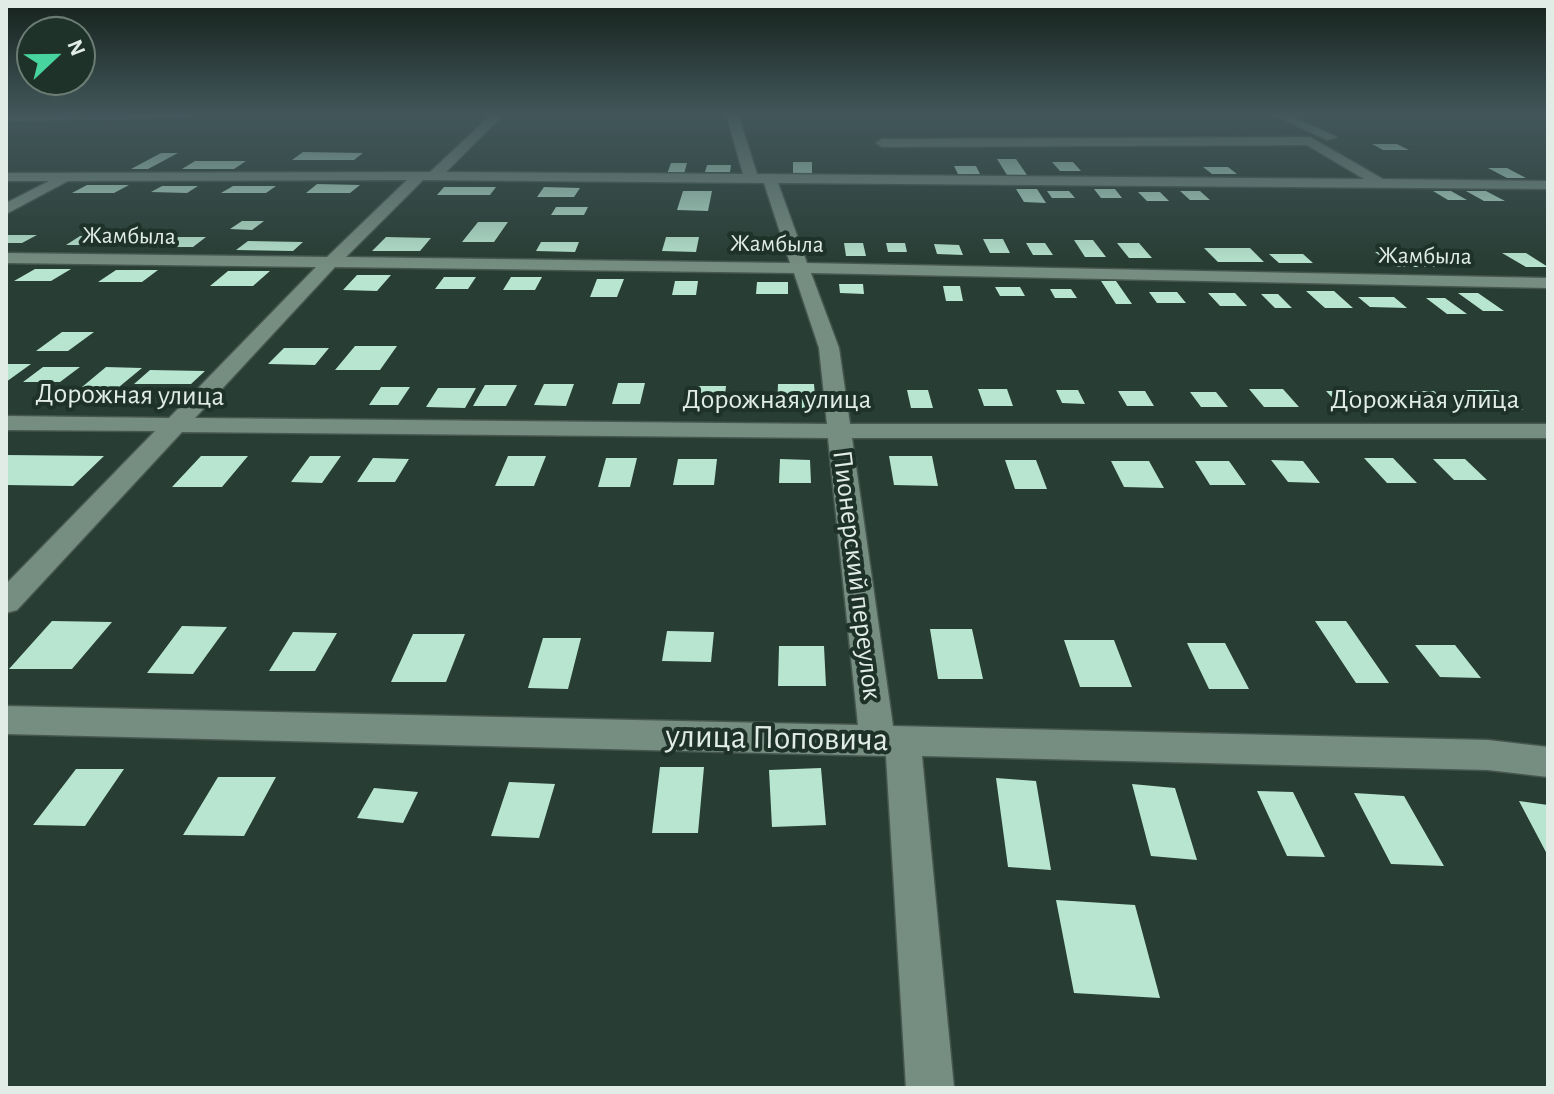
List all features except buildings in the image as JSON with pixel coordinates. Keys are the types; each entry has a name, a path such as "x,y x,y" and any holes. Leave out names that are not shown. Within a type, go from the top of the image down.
{"street":[{"path":"6,602 330,263 439,165"},
{"name":"Пионерский переулок","path":"754,165 801,268 829,348 839,431 890,740 930,1088"},
{"path":"1350,165 1381,184"},
{"path":"1397,171 1421,185"},
{"path":"8,178 426,176 1548,185"},
{"path":"6,209 67,178"},
{"name":"Жамбыла","path":"6,258 801,268 1548,283"},
{"name":"Дорожная улица","path":"6,423 839,431 1548,431"},
{"name":"улица Поповича","path":"6,720 1488,755 1548,762"}]}
